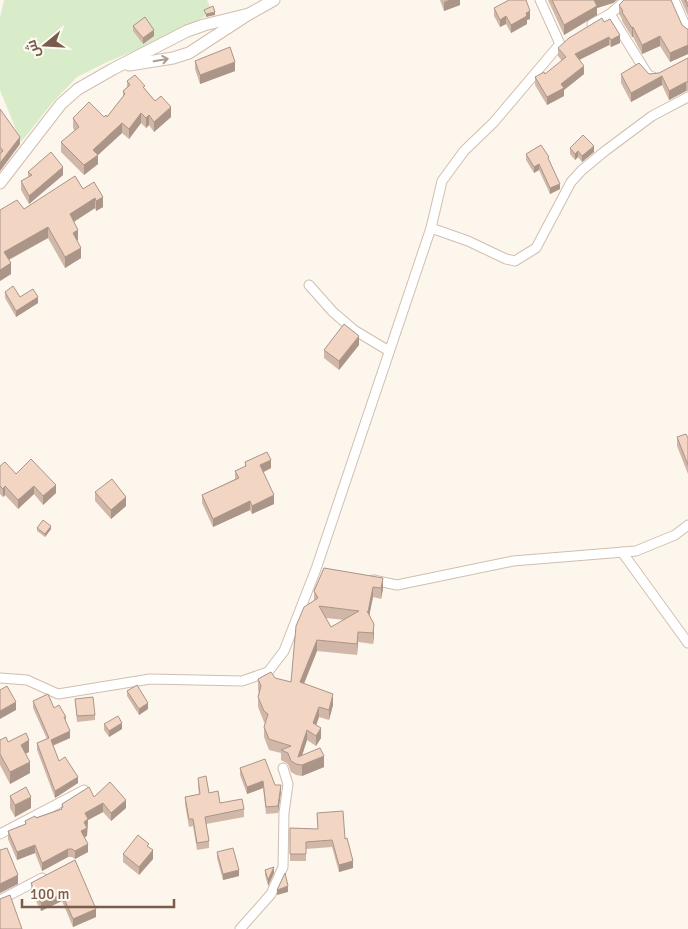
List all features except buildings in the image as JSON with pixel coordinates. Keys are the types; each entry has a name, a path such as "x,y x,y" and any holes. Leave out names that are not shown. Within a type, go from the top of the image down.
{"street":[{"path":"113,68 173,58 189,53 274,0"},
{"path":"540,0 560,44"},
{"path":"585,29 610,14 626,0"},
{"path":"674,0 688,32"},
{"path":"0,183 61,104 87,83 187,31 249,14"},
{"path":"610,14 648,75 657,76 664,72"},
{"path":"0,678 27,680 58,694 150,679 242,681 268,672 284,651 321,570 389,351 431,228 442,181 464,152 494,122 560,44 568,39"},
{"path":"431,228 468,240 506,259 515,261 536,248 571,182 582,170 652,116 688,97"},
{"path":"309,285 333,312 354,330 389,351"},
{"path":"361,578 397,585 513,561 636,550 675,535 688,526"},
{"path":"622,552 688,643"},
{"path":"240,929 271,894 283,867 284,813 288,784 282,768"},
{"path":"0,834 84,790"},
{"path":"0,900 47,876"}],"green space":[{"path":"4,0 207,0 213,12 161,40 107,62 77,77 53,102 21,142 0,90 0,18"}]}
